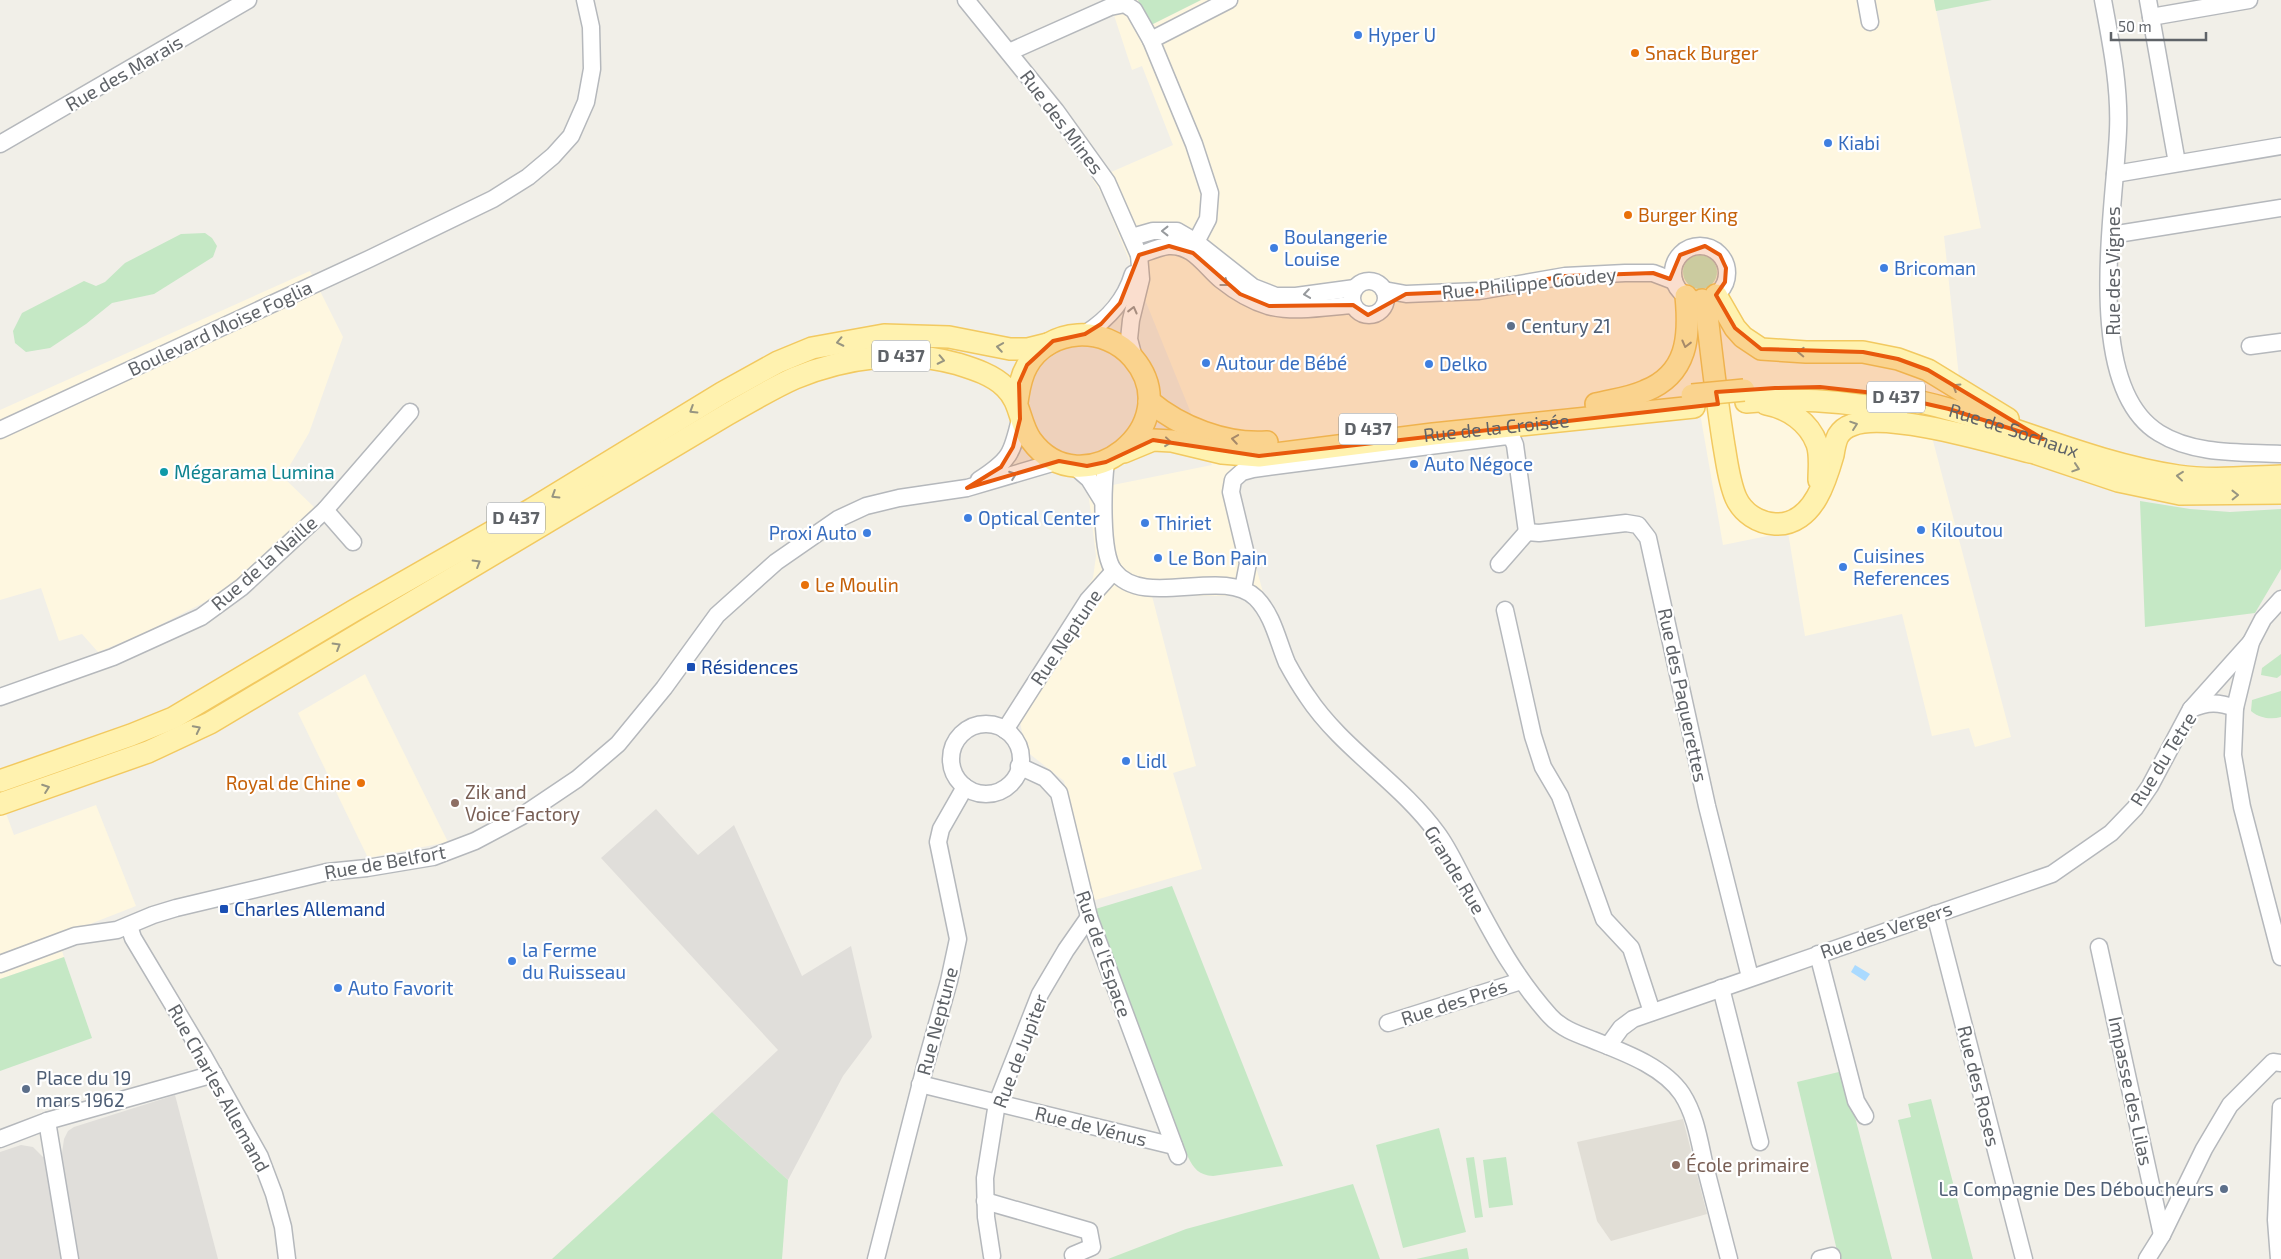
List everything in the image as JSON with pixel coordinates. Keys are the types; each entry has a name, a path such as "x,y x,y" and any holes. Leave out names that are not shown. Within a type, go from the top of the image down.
{"main road":[{"path":"1596,404 1645,392 1664,381 1676,368 1687,346 1694,293"},
{"path":"1694,293 1743,337 1761,349 1806,352 1863,352 1898,359 1928,370 2005,418 2037,446"},
{"path":"1694,293 1707,315 1719,417 1730,477 1737,498 1744,510 1754,518 1763,522 1777,524 1793,522 1807,512 1818,496 1838,436 1844,429 1870,421 2037,446"},
{"path":"1085,334 1112,341 1134,358 1142,371 1149,401 1145,421 1136,439 1114,458 1087,466 1066,463 1046,454 1034,444 1026,432 1019,410 1020,383 1027,365 1040,350 1068,336 1085,334"},
{"name":"D 437","path":"0,781 131,735 172,718 355,610 532,510 722,392 778,362 812,348 884,335 949,338 1010,349 1028,349 1049,344"},
{"name":"D 437","path":"0,804 148,752 210,723 728,414 795,378 833,365 872,358 907,356 939,359 972,368 997,380 1019,410"},
{"name":"Rue de Sochaux","path":"1745,396 1820,387 1883,394 1949,409 2118,481 2180,494 2281,493"},
{"path":"1745,396 1779,406 1795,416 1810,430 1818,445 1818,496"},
{"name":"D 437","path":"1149,401 1177,422 1217,436 1258,442 1449,419 1596,404 1693,401 1745,396"},
{"name":"Rue de Sochaux","path":"1745,396 1843,402 1926,416 2037,446 2179,476 2281,476"},
{"name":"Rue de la Croisée","path":"1114,458 1153,440 1172,441 1222,453 1259,456 1693,401"}],"street":[{"name":"Rue des Marais","path":"0,144 248,0"},
{"name":"Boulevard Moise Foglia","path":"0,430 440,224 492,199 528,177 553,156 571,136 586,102 592,69 591,27 585,0"},
{"name":"Rue des Mines","path":"966,0 1062,119 1107,182 1139,256 1140,279 1129,339 1134,358"},
{"path":"1151,40 1229,0"},
{"path":"1866,0 1870,22"},
{"name":"Rue des Vignes","path":"2104,0 2116,77 2118,130 2109,279 2111,338 2117,370 2127,397 2138,415 2158,433 2182,445 2225,451 2281,454"},
{"path":"2148,0 2177,163"},
{"path":"2151,17 2249,0"},
{"path":"1009,52 1110,7 1125,4 1134,10 1151,40 1194,144 1210,194 1208,220 1196,242"},
{"path":"2115,174 2281,146"},
{"path":"2111,235 2281,208"},
{"path":"1132,237 1153,231 1177,231 1196,242 1253,287 1276,296 1296,296 1355,288"},
{"path":"1085,334 1100,324 1120,303 1130,286 1139,256 1169,246 1194,253 1219,279 1240,294 1268,306 1282,308 1353,305"},
{"path":"1704,246 1720,255 1727,274 1721,289 1694,293 1675,262 1687,249 1704,246"},
{"name":"Rue Philippe Goudey","path":"1385,296 1480,292 1565,276 1653,273 1675,262"},
{"name":"Rue Philippe Goudey","path":"1653,273 1694,293"},
{"path":"1370,280 1379,284 1385,296 1379,312 1368,316 1358,311 1353,305 1352,294 1355,288 1359,284 1370,280"},
{"path":"2250,346 2281,342"},
{"path":"967,488 1001,466 1013,447 1019,410"},
{"name":"Rue de la Naille","path":"0,697 113,657 201,617 242,587 325,510 410,412"},
{"path":"1114,458 1102,500 1108,557 1114,571 1128,582 1147,587 1224,587 1243,589 1248,563 1231,492 1233,480 1242,472 1508,436 1512,438 1515,444 1527,532 1500,564"},
{"path":"967,488 1066,463 1089,479 1102,500"},
{"name":"Rue de Belfort","path":"0,964 75,936 117,930 130,926 153,914 327,872 368,868 433,857 476,841 522,816 577,779 618,744 664,688 717,615 776,562 838,520 866,506 899,498 967,488"},
{"path":"325,510 353,542"},
{"name":"Rue des Paquerettes","path":"1527,532 1539,534 1626,523 1638,525 1648,538 1706,798 1750,977"},
{"name":"Rue Neptune","path":"1004,730 1088,600 1114,571"},
{"name":"Grande Rue","path":"1243,589 1257,599 1266,614 1288,665 1308,698 1325,720 1436,831 1510,966 1520,981 1553,1020 1564,1029 1608,1046 1648,1065 1665,1077 1681,1093 1693,1117 1729,1259"},
{"path":"2281,599 2263,619 2251,642 2237,700 2233,756 2236,780 2281,957"},
{"path":"1506,610 1533,736 1543,767 1560,796 1604,919 1630,948 1639,968 1652,1012"},
{"path":"2191,708 2251,642"},
{"path":"2206,690 2225,687 2237,700"},
{"name":"Rue du Tetre","path":"2052,874 2110,833 2135,808 2154,778 2191,708 2208,702 2220,703 2237,700"},
{"path":"993,725 1004,730 1016,743 1020,766 1016,776 1002,790 983,794 965,787 957,779 952,768 951,756 954,744 961,735 976,726 993,725"},
{"name":"Rue de l'Espace","path":"1020,766 1045,778 1059,792 1088,917 1176,1151"},
{"name":"Rue Neptune","path":"876,1259 920,1084 949,981 958,939 938,842 941,829 965,787"},
{"name":"Rue des Vergers","path":"1608,1046 1621,1028 1633,1019 2052,874"},
{"name":"Rue des Roses","path":"1935,914 2024,1259"},
{"name":"Rue de Jupiter","path":"992,1256 986,1217 984,1178 996,1103 1040,994 1088,917"},
{"name":"Rue Charles Allemand","path":"130,926 133,938 214,1074 260,1157 274,1194 283,1227 288,1259"},
{"name":"Impasse des Lilas","path":"2099,947 2162,1235"},
{"path":"1818,954 1856,1101 1866,1116"},
{"name":"Rue des Prés","path":"1388,1023 1520,981"},
{"path":"1721,988 1760,1142"},
{"path":"2147,1259 2162,1235 2204,1149 2230,1105 2273,1062 2281,1063"},
{"path":"0,1139 48,1121 214,1074"},
{"name":"Rue de Vénus","path":"920,1084 1176,1151"},
{"path":"2279,1259 2276,1220 2281,1108"},
{"path":"48,1121 70,1259"},
{"path":"985,1201 1090,1231 1092,1248 1073,1255"},
{"path":"1820,1259 1832,1256 1832,1259"}],"highlighted area":[{"path":"1169,246 1193,253 1240,294 1269,306 1353,305 1368,315 1406,294 1479,291 1565,276 1653,273 1670,279 1680,255 1705,246 1720,255 1726,268 1725,282 1716,295 1735,328 1761,349 1863,352 1898,359 1928,370 2043,439 1949,409 1883,394 1820,387 1775,388 1716,392 1718,404 1259,456 1153,440 1106,462 1087,466 1059,461 967,488 1001,467 1013,447 1020,419 1019,383 1027,365 1053,341 1085,334 1101,324 1120,303 1139,255"}],"shaded area":[{"path":"1109,0 1138,0 1151,25 1201,0 1934,0 1981,228 1944,236 1959,377 1932,437 2011,737 1975,747 1969,728 1932,736 1902,614 1805,636 1788,532 1723,545 1700,413 1231,475 1264,596 1152,596 1196,766 1173,773 1202,869 1092,901 1064,781 1026,751 1015,698 1093,578 1096,556 1088,490 1212,465 1103,196 1093,180 1173,145 1142,66 1132,70"},
{"path":"310,271 343,337 309,433 283,477 317,510 258,564 205,602 140,635 98,652 82,634 59,641 41,588 0,600 0,410"},
{"path":"365,674 448,842 368,858 298,713"},
{"path":"0,797 14,835 96,805 136,906 57,937 64,957 0,979"},
{"path":"656,809 698,855 734,825 802,976 851,946 872,1037 843,1076 788,1180 712,1112 778,1050 601,858"},
{"path":"175,1095 218,1259 0,1259 0,1152 21,1145 33,1147 43,1157 62,1153 64,1139 68,1131 74,1127"},
{"path":"1683,1119 1707,1214 1611,1241 1597,1221 1577,1142"}],"green space":[{"path":"1138,0 1201,0 1151,25"},
{"path":"1934,0 1992,0 1936,11"},
{"path":"205,233 212,238 217,246 213,257 154,294 112,303 86,324 50,348 26,352 15,343 13,331 22,313 84,281 96,286 105,282 125,263 181,234"},
{"path":"1700,255 1707,256 1712,260 1716,265 1716,279 1712,284 1707,288 1700,289 1693,288 1688,284 1684,279 1683,272 1684,265 1688,260 1693,256"},
{"path":"2140,501 2190,509 2230,512 2281,509 2281,569 2255,613 2145,627"},
{"path":"2281,654 2281,675 2277,678 2261,675 2262,668"},
{"path":"2281,691 2281,717 2265,718 2251,711 2252,700"},
{"path":"1172,886 1283,1166 1213,1176 1198,1171 1188,1157 1092,910"},
{"path":"64,957 92,1038 0,1071 0,979"},
{"path":"1843,1071 1892,1259 1839,1259 1797,1082"},
{"path":"1931,1099 1973,1259 1932,1259 1898,1120 1911,1117 1908,1104"},
{"path":"712,1112 788,1180 782,1259 552,1259"},
{"path":"1439,1128 1466,1232 1403,1248 1376,1145"},
{"path":"1474,1157 1483,1217 1475,1218 1466,1158"},
{"path":"1506,1157 1513,1205 1489,1208 1483,1160"},
{"path":"1353,1184 1380,1259 1108,1259 1186,1229"},
{"path":"1467,1248 1469,1259 1416,1259"}],"water":[{"path":"1855,965 1870,974 1865,981 1851,972"}],"place":[{"name":"Hyper U","path":"1358,35"},
{"name":"Snack Burger","path":"1635,53"},
{"name":"Kiabi","path":"1828,143"},
{"name":"Burger King","path":"1628,215"},
{"name":"Boulangerie Louise","path":"1274,248"},
{"name":"Bricoman","path":"1884,268"},
{"name":"Century 21","path":"1511,326"},
{"name":"Autour de Bébé","path":"1206,363"},
{"name":"Delko","path":"1429,364"},
{"name":"Auto Négoce","path":"1414,464"},
{"name":"Mégarama Lumina","path":"164,472"},
{"name":"Optical Center","path":"968,518"},
{"name":"Thiriet","path":"1145,523"},
{"name":"Kiloutou","path":"1921,530"},
{"name":"Proxi Auto","path":"867,533"},
{"name":"Le Bon Pain","path":"1158,558"},
{"name":"Cuisines References","path":"1843,567"},
{"name":"Le Moulin","path":"805,585"},
{"name":"Résidences","path":"691,667"},
{"name":"Lidl","path":"1126,761"},
{"name":"Royal de Chine","path":"361,783"},
{"name":"Zik and Voice Factory","path":"455,803"},
{"name":"Charles Allemand","path":"224,909"},
{"name":"la Ferme du Ruisseau","path":"512,961"},
{"name":"Auto Favorit","path":"338,988"},
{"name":"Place du 19 mars 1962","path":"26,1089"},
{"name":"École primaire","path":"1676,1165"},
{"name":"La Compagnie Des Déboucheurs","path":"2224,1189"}]}
